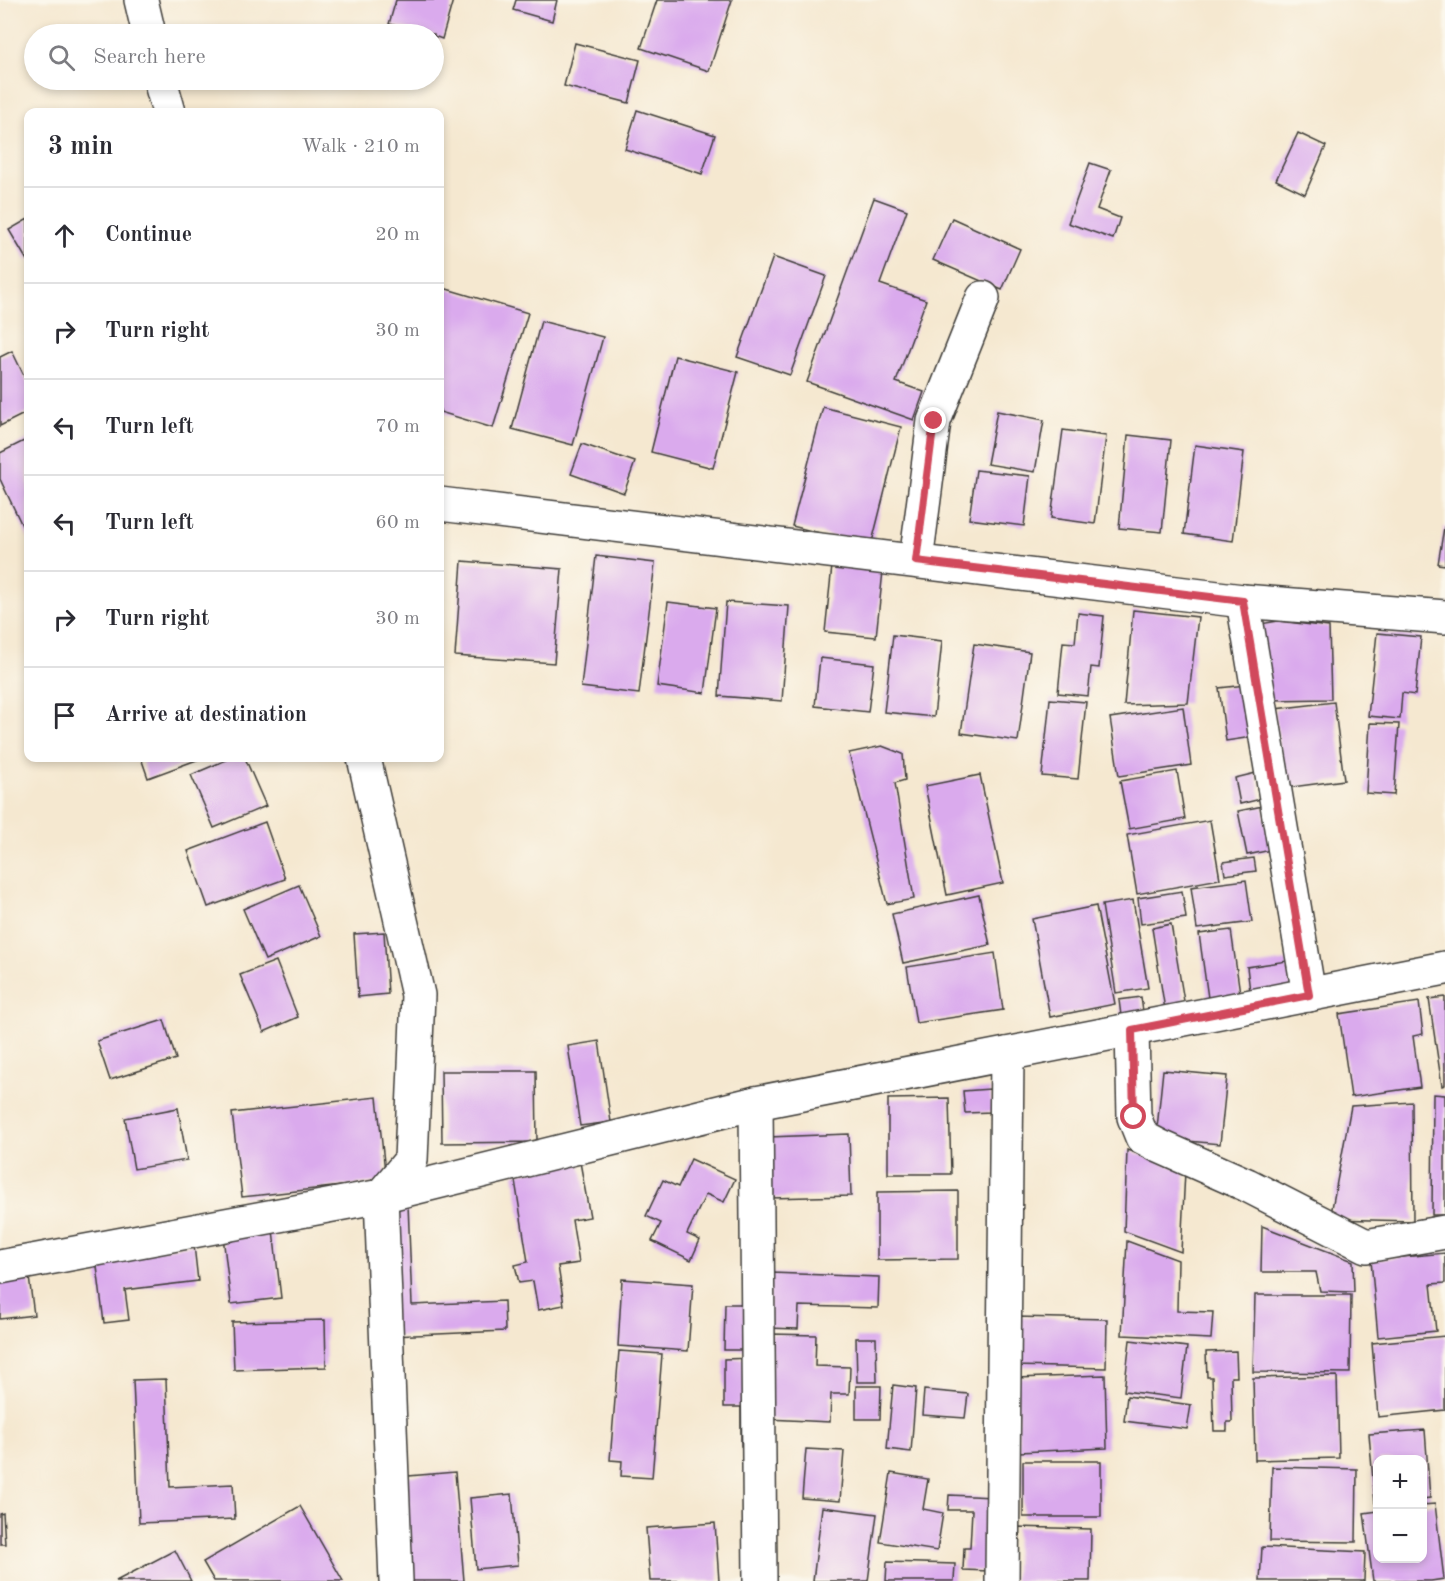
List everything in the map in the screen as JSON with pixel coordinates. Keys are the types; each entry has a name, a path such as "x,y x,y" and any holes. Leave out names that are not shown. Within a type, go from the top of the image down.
{"street":[{"path":"141,0 147,24"},
{"path":"163,90 168,108"},
{"path":"916,561 934,421 983,298"},
{"path":"444,504 1243,601 1445,617"},
{"path":"1243,601 1309,995"},
{"path":"365,762 418,995 411,1160 381,1196 396,1581"},
{"path":"0,1267 381,1196 756,1103 1445,968"},
{"path":"1132,1030 1134,1117 1142,1137 1247,1185 1366,1246 1445,1232"},
{"path":"1002,1581 1006,1054"},
{"path":"756,1103 760,1581"}],"building":[{"path":"396,0 453,0 444,32 444,24 389,24"},
{"path":"516,0 557,0 552,21 513,10"},
{"path":"657,0 732,0 709,71 641,48"},
{"path":"575,43 640,60 629,103 564,86"},
{"path":"637,110 715,135 702,174 625,149"},
{"path":"1298,133 1326,146 1305,194 1276,180"},
{"path":"1090,163 1111,170 1097,209 1120,218 1113,239 1068,223"},
{"path":"874,198 907,210 880,284 926,300 896,382 924,392 914,420 807,382"},
{"path":"952,218 1020,249 1002,290 933,260"},
{"path":"24,221 24,255 9,230"},
{"path":"773,257 826,276 790,375 737,357"},
{"path":"444,288 528,313 493,428 444,413"},
{"path":"541,321 603,337 573,445 512,429"},
{"path":"12,351 24,376 24,414 0,426 0,357"},
{"path":"675,356 738,372 713,468 651,452"},
{"path":"823,407 901,427 871,546 792,526"},
{"path":"997,411 1044,420 1035,472 987,464"},
{"path":"1063,430 1106,436 1095,524 1051,518"},
{"path":"1128,435 1171,440 1162,532 1119,528"},
{"path":"24,441 24,530 0,479 0,453"},
{"path":"582,444 635,462 624,493 571,474"},
{"path":"1195,445 1244,452 1233,541 1184,534"},
{"path":"976,470 1030,476 1024,526 969,519"},
{"path":"1445,527 1445,565 1438,564"},
{"path":"596,556 655,563 639,694 581,687"},
{"path":"462,561 562,569 554,663 455,656"},
{"path":"832,566 883,571 876,637 825,632"},
{"path":"668,602 716,608 705,693 657,686"},
{"path":"726,602 789,606 782,701 719,696"},
{"path":"1133,610 1198,617 1188,703 1124,705"},
{"path":"1078,613 1104,616 1099,668 1091,667 1088,696 1058,693 1063,642 1075,643"},
{"path":"1278,621 1329,627 1331,699 1269,700 1254,625"},
{"path":"1377,633 1421,637 1415,695 1402,693 1400,719 1368,716"},
{"path":"893,635 942,641 934,717 884,712"},
{"path":"974,644 1030,652 1018,741 961,733"},
{"path":"820,658 874,664 868,712 815,706"},
{"path":"1246,685 1252,737 1226,741 1219,688"},
{"path":"1050,699 1086,702 1078,779 1042,776"},
{"path":"1334,702 1344,780 1285,788 1275,709"},
{"path":"1183,707 1191,765 1119,776 1110,718"},
{"path":"1370,723 1399,724 1394,795 1366,793"},
{"path":"882,746 903,754 905,780 895,783 914,899 887,904 849,753"},
{"path":"142,762 191,762 148,778"},
{"path":"222,762 247,762 266,806 214,828 191,775"},
{"path":"1177,771 1185,819 1129,829 1120,781"},
{"path":"1256,773 1261,799 1240,804 1235,778"},
{"path":"980,775 1003,883 947,895 925,786"},
{"path":"1263,806 1271,850 1247,855 1238,811"},
{"path":"1210,820 1220,879 1137,894 1127,835"},
{"path":"265,822 285,879 208,907 188,851"},
{"path":"1254,858 1256,871 1225,875 1223,862"},
{"path":"1246,880 1252,922 1197,929 1191,887"},
{"path":"299,885 321,936 265,960 243,909"},
{"path":"1182,891 1186,918 1141,924 1138,898"},
{"path":"979,895 990,945 903,963 892,914"},
{"path":"1133,900 1148,988 1116,993 1102,905"},
{"path":"1096,906 1115,1004 1050,1017 1032,919"},
{"path":"1171,924 1186,1013 1166,1016 1152,928"},
{"path":"1231,930 1241,1000 1209,1005 1199,934"},
{"path":"384,932 388,994 358,997 354,934"},
{"path":"995,953 1003,1010 916,1023 907,967"},
{"path":"276,961 298,1017 264,1032 240,975"},
{"path":"1287,961 1292,993 1251,999 1247,967"},
{"path":"1141,997 1144,1019 1122,1023 1119,1000"},
{"path":"1445,997 1445,1085 1442,1086 1429,999"},
{"path":"1419,1002 1423,1034 1413,1036 1420,1087 1351,1097 1339,1014"},
{"path":"164,1020 176,1059 110,1080 97,1041"},
{"path":"599,1041 611,1122 580,1126 568,1046"},
{"path":"1163,1070 1227,1076 1220,1144 1156,1138"},
{"path":"441,1071 536,1071 537,1142 442,1143"},
{"path":"990,1089 992,1112 965,1113 963,1091"},
{"path":"1433,1094 1445,1095 1445,1215 1432,1215"},
{"path":"377,1097 386,1181 242,1197 232,1113"},
{"path":"949,1098 951,1174 888,1174 888,1099"},
{"path":"1412,1102 1413,1221 1330,1219 1351,1106"},
{"path":"178,1108 187,1160 134,1169 125,1118"},
{"path":"849,1134 851,1196 770,1198 768,1137"},
{"path":"1127,1150 1185,1171 1181,1252 1124,1231"},
{"path":"691,1159 735,1179 724,1202 706,1194 687,1234 700,1240 691,1260 652,1241 661,1223 646,1216 663,1180 678,1187"},
{"path":"580,1162 590,1217 572,1220 579,1263 558,1266 564,1305 538,1310 533,1281 519,1283 515,1265 528,1262 514,1174"},
{"path":"958,1191 958,1259 877,1260 877,1192"},
{"path":"408,1204 412,1305 504,1301 505,1331 392,1336 386,1205"},
{"path":"1262,1226 1353,1261 1354,1292 1320,1291 1316,1272 1261,1272"},
{"path":"273,1230 281,1298 231,1304 223,1236"},
{"path":"1127,1241 1178,1260 1177,1311 1213,1312 1211,1339 1122,1335"},
{"path":"194,1245 198,1281 125,1290 129,1320 104,1323 96,1258"},
{"path":"1445,1253 1445,1283 1431,1284 1436,1331 1378,1337 1371,1260"},
{"path":"771,1273 879,1277 878,1308 799,1306 798,1329 768,1328"},
{"path":"29,1277 34,1315 0,1319 0,1281"},
{"path":"622,1279 693,1284 688,1351 618,1346"},
{"path":"1255,1295 1351,1295 1350,1373 1253,1372"},
{"path":"725,1304 747,1304 745,1350 724,1350"},
{"path":"1015,1317 1107,1319 1106,1368 1013,1366"},
{"path":"325,1320 326,1367 234,1370 232,1322"},
{"path":"771,1334 816,1335 815,1366 850,1367 849,1394 831,1394 830,1422 768,1419"},
{"path":"1445,1336 1445,1410 1378,1417 1372,1343"},
{"path":"856,1338 876,1338 877,1382 857,1382"},
{"path":"1130,1340 1187,1347 1181,1398 1124,1391"},
{"path":"619,1351 662,1354 652,1478 621,1476 622,1461 610,1460"},
{"path":"1236,1351 1237,1377 1231,1377 1232,1422 1227,1422 1227,1431 1214,1431 1212,1377 1207,1377 1206,1352"},
{"path":"754,1358 755,1446 741,1446 741,1407 724,1407 724,1359"},
{"path":"1105,1375 1107,1448 1019,1452 1016,1378"},
{"path":"1337,1376 1339,1458 1255,1460 1253,1378"},
{"path":"166,1379 170,1487 233,1484 235,1519 139,1523 133,1380"},
{"path":"893,1385 916,1388 911,1452 887,1449"},
{"path":"856,1386 881,1386 880,1419 856,1419"},
{"path":"924,1390 968,1394 965,1418 922,1415"},
{"path":"1127,1396 1191,1405 1187,1429 1124,1421"},
{"path":"1425,1430 1427,1455 1373,1455 1373,1480 1369,1434"},
{"path":"806,1449 844,1451 840,1501 802,1498"},
{"path":"1427,1457 1430,1498 1427,1498"},
{"path":"1023,1461 1101,1461 1101,1517 1023,1517"},
{"path":"1272,1467 1357,1469 1356,1542 1270,1541"},
{"path":"455,1472 464,1581 406,1581 397,1477"},
{"path":"891,1473 928,1479 923,1509 943,1513 937,1551 880,1542"},
{"path":"512,1494 518,1565 476,1569 470,1498"},
{"path":"949,1495 993,1497 989,1571 963,1570 964,1548 970,1548 972,1510 948,1510"},
{"path":"1435,1504 1444,1579 1373,1581 1364,1513 1373,1512 1373,1563 1427,1563 1427,1505"},
{"path":"300,1506 343,1581 214,1581 203,1562"},
{"path":"822,1507 877,1514 868,1581 813,1581"},
{"path":"3,1513 5,1544 0,1544 0,1514"},
{"path":"715,1523 719,1581 650,1581 646,1528"},
{"path":"1016,1527 1091,1529 1090,1581 1015,1581"},
{"path":"1262,1547 1365,1552 1364,1581 1260,1581"},
{"path":"175,1550 191,1581 116,1581"},
{"path":"887,1562 955,1564 954,1581 886,1581"}],"route":[{"path":"934,421 916,561 1243,601 1309,995 1132,1030 1134,1117"}]}
